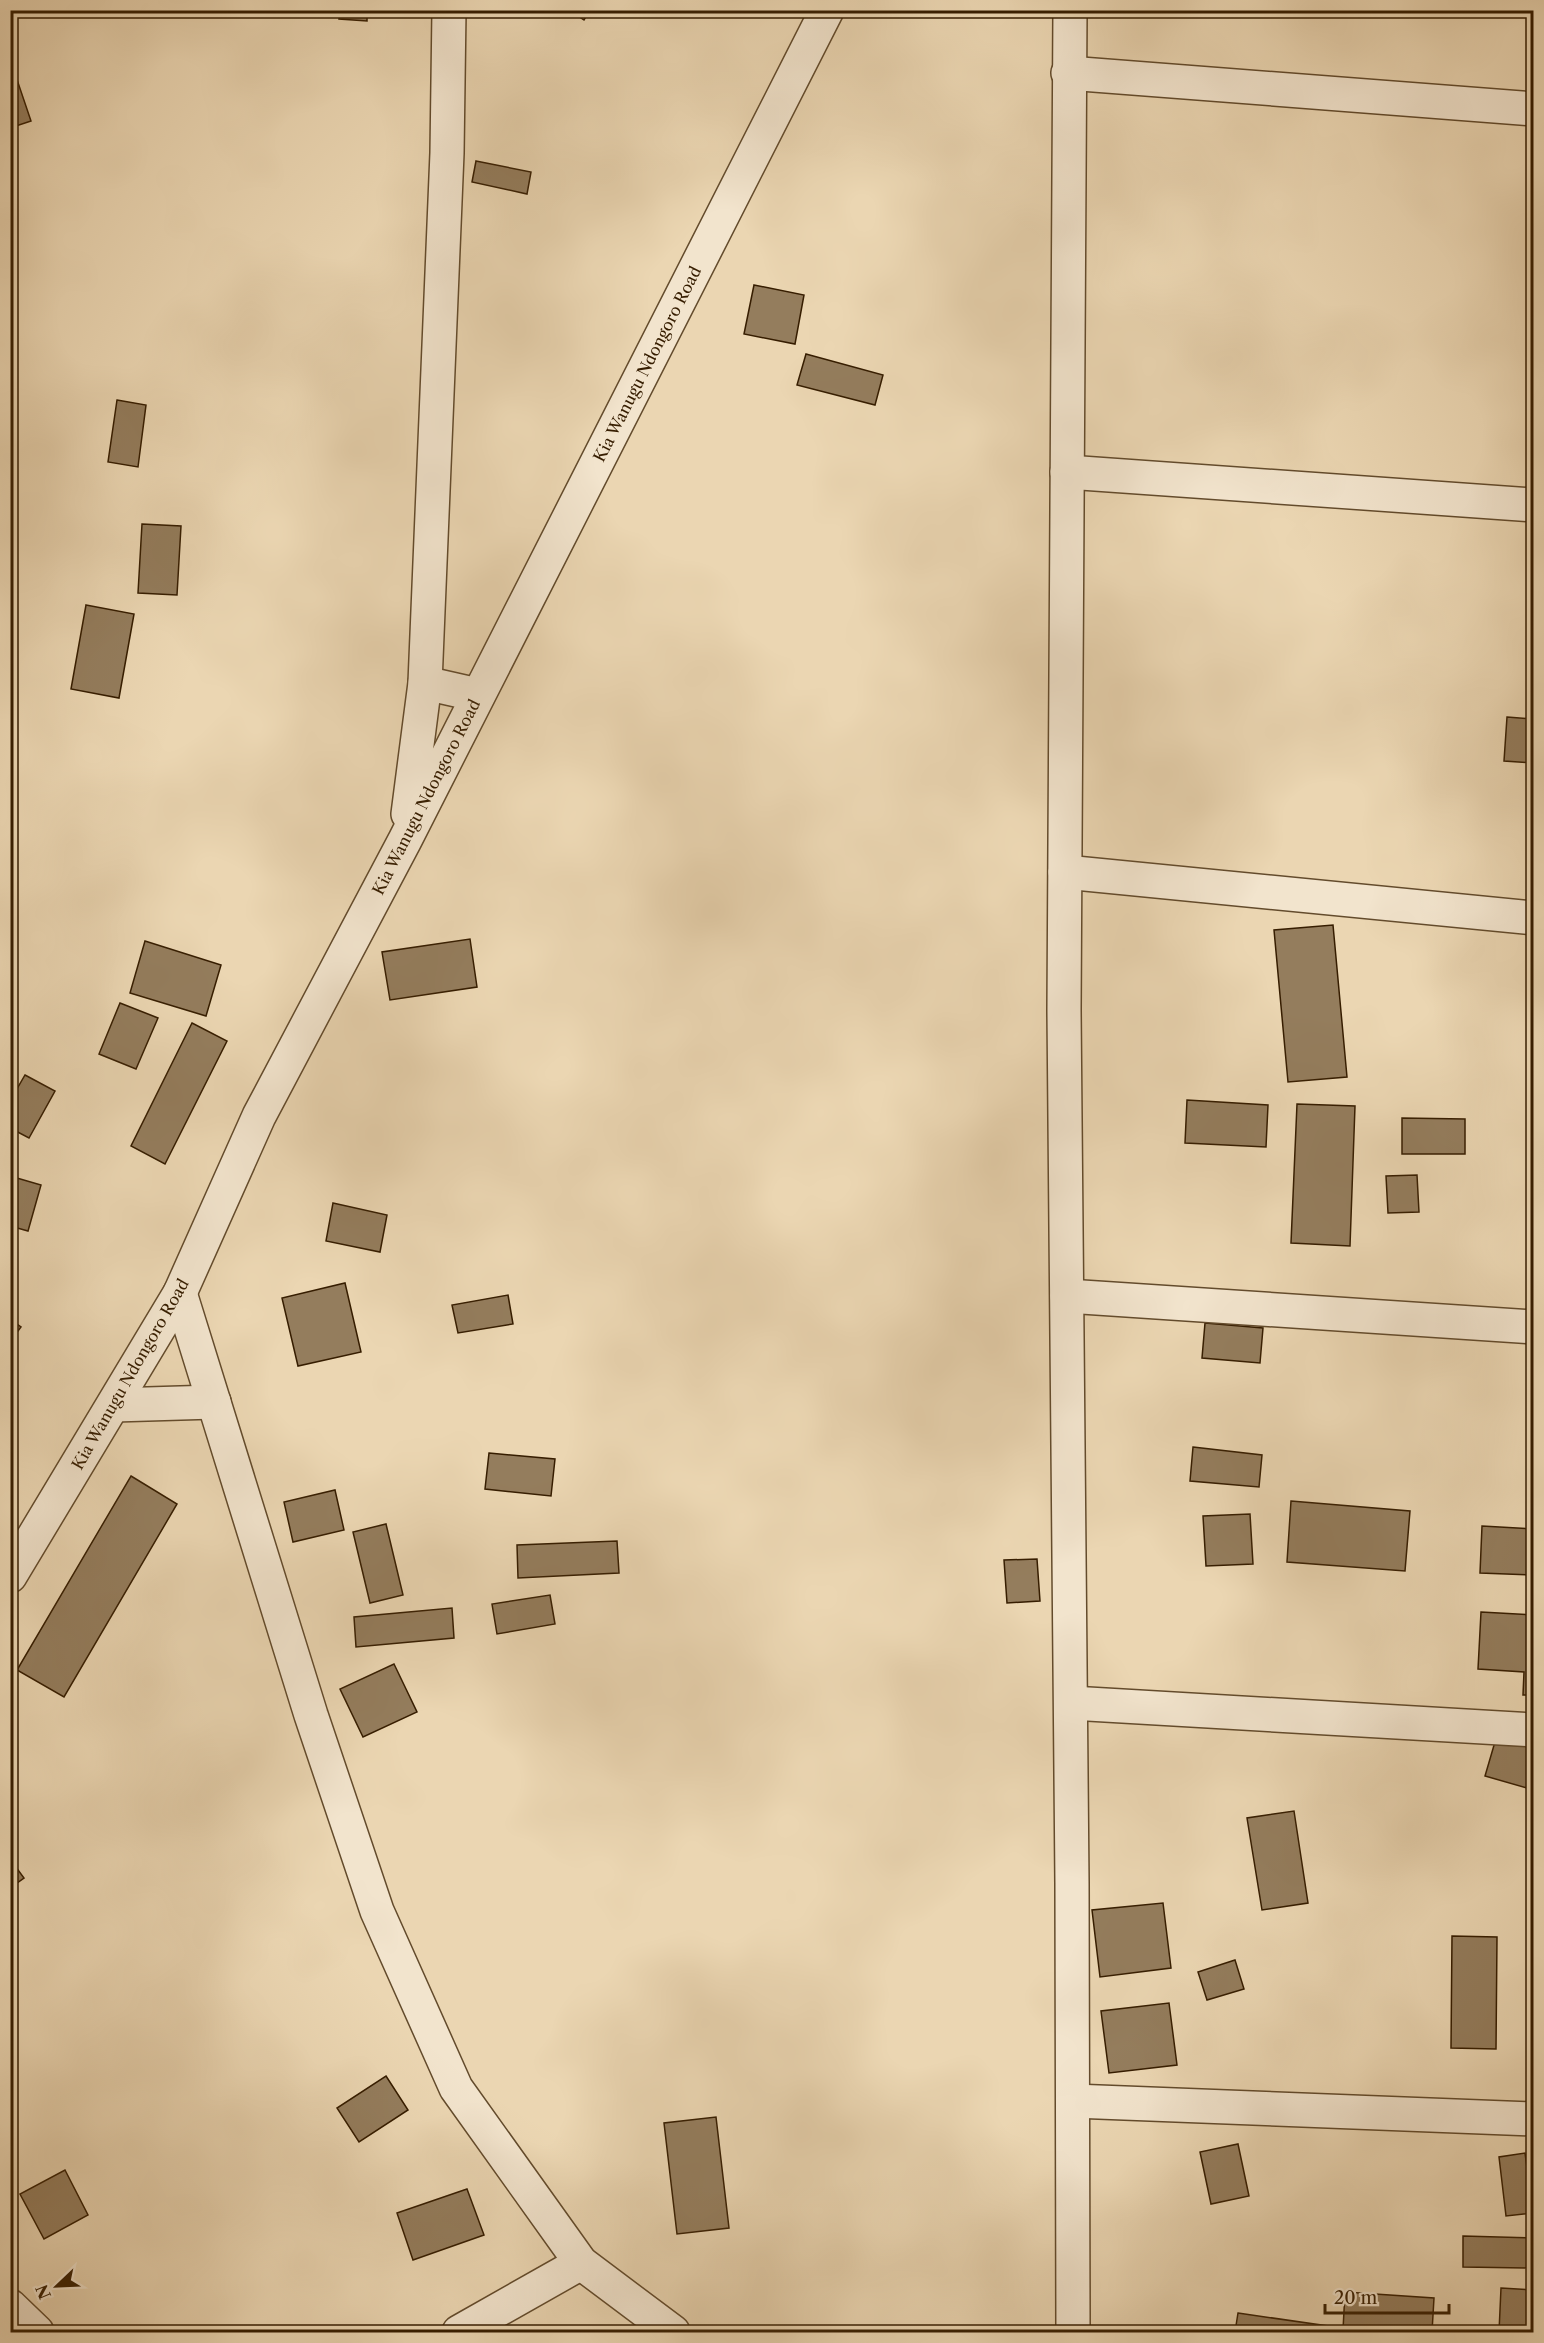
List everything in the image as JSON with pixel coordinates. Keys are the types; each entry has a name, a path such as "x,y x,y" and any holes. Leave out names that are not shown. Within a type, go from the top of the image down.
{"street":[{"path":"405,840 425,683 447,153 449,10"},
{"name":"Kia Wanugu Ndongoro Road","path":"10,1576 180,1293 259,1116 405,840 827,10"},
{"path":"1070,10 1065,872 1073,2332"},
{"path":"1068,74 1533,109"},
{"path":"1066,472 1533,505"},
{"path":"425,683 478,695"},
{"path":"1065,872 1533,918"},
{"path":"180,1293 311,1715 377,1911 456,2088 581,2263 673,2332"},
{"path":"1067,1296 1533,1327"},
{"path":"114,1405 214,1402"},
{"path":"1071,1703 1533,1730"},
{"path":"1073,2101 1533,2120"},
{"path":"459,2332 581,2263"},
{"path":"10,2306 37,2332"}],"building":[{"path":"340,10 367,10 367,21 339,19"},
{"path":"569,10 590,10 584,20"},
{"path":"10,59 31,121 10,128"},
{"path":"476,161 531,172 527,194 472,182"},
{"path":"754,285 804,295 795,344 744,334"},
{"path":"806,354 883,375 875,405 797,385"},
{"path":"117,400 146,405 138,467 108,462"},
{"path":"142,524 181,526 177,595 138,593"},
{"path":"86,605 134,614 119,698 71,689"},
{"path":"1507,717 1534,719 1534,763 1504,761"},
{"path":"1333,925 1347,1077 1288,1082 1274,930"},
{"path":"470,939 477,987 390,1000 382,952"},
{"path":"145,941 221,965 206,1016 130,993"},
{"path":"120,1003 158,1018 136,1069 99,1054"},
{"path":"192,1023 227,1041 165,1164 131,1146"},
{"path":"25,1075 55,1091 29,1138 10,1128 10,1101"},
{"path":"1187,1100 1268,1105 1266,1147 1185,1143"},
{"path":"1297,1104 1355,1106 1350,1246 1291,1243"},
{"path":"1402,1118 1465,1119 1465,1154 1402,1154"},
{"path":"1417,1175 1419,1212 1388,1213 1386,1176"},
{"path":"10,1176 41,1185 28,1231 10,1226"},
{"path":"333,1203 387,1215 380,1252 326,1241"},
{"path":"345,1283 361,1352 298,1366 282,1298"},
{"path":"508,1295 513,1324 458,1333 452,1305"},
{"path":"10,1319 21,1327 10,1342"},
{"path":"1205,1323 1263,1328 1260,1363 1202,1358"},
{"path":"1193,1447 1262,1455 1259,1487 1190,1481"},
{"path":"489,1453 555,1459 551,1496 485,1489"},
{"path":"131,1476 177,1504 64,1697 17,1670"},
{"path":"335,1490 344,1530 293,1542 284,1502"},
{"path":"1291,1501 1410,1511 1405,1571 1287,1562"},
{"path":"1250,1514 1253,1564 1206,1566 1203,1516"},
{"path":"386,1524 403,1595 370,1603 353,1532"},
{"path":"1482,1526 1534,1529 1534,1575 1480,1573"},
{"path":"617,1541 619,1573 518,1578 517,1545"},
{"path":"1037,1559 1040,1601 1007,1603 1004,1560"},
{"path":"550,1595 555,1624 497,1634 492,1604"},
{"path":"452,1608 454,1638 356,1647 354,1617"},
{"path":"1481,1612 1534,1615 1534,1695 1523,1695 1524,1672 1478,1669"},
{"path":"394,1664 417,1712 363,1737 340,1689"},
{"path":"1497,1735 1534,1746 1534,1790 1485,1776"},
{"path":"1294,1811 1308,1903 1262,1910 1247,1818"},
{"path":"10,1859 24,1878 10,1888"},
{"path":"1163,1903 1171,1968 1100,1977 1092,1910"},
{"path":"1452,1936 1497,1937 1496,2049 1451,2048"},
{"path":"1235,1960 1244,1989 1207,2000 1198,1972"},
{"path":"1169,2003 1177,2065 1109,2073 1101,2011"},
{"path":"386,2076 408,2110 359,2142 337,2108"},
{"path":"716,2117 729,2228 677,2234 664,2123"},
{"path":"1238,2144 1249,2196 1211,2204 1200,2152"},
{"path":"1525,2153 1533,2213 1506,2216 1499,2157"},
{"path":"65,2170 88,2215 44,2239 20,2194"},
{"path":"467,2189 484,2235 413,2260 397,2213"},
{"path":"1463,2236 1534,2238 1534,2268 1463,2267"},
{"path":"1501,2288 1534,2290 1534,2332 1499,2332"},
{"path":"1345,2292 1434,2298 1432,2332 1343,2330"},
{"path":"1238,2313 1328,2326 1328,2332 1235,2332"}]}
